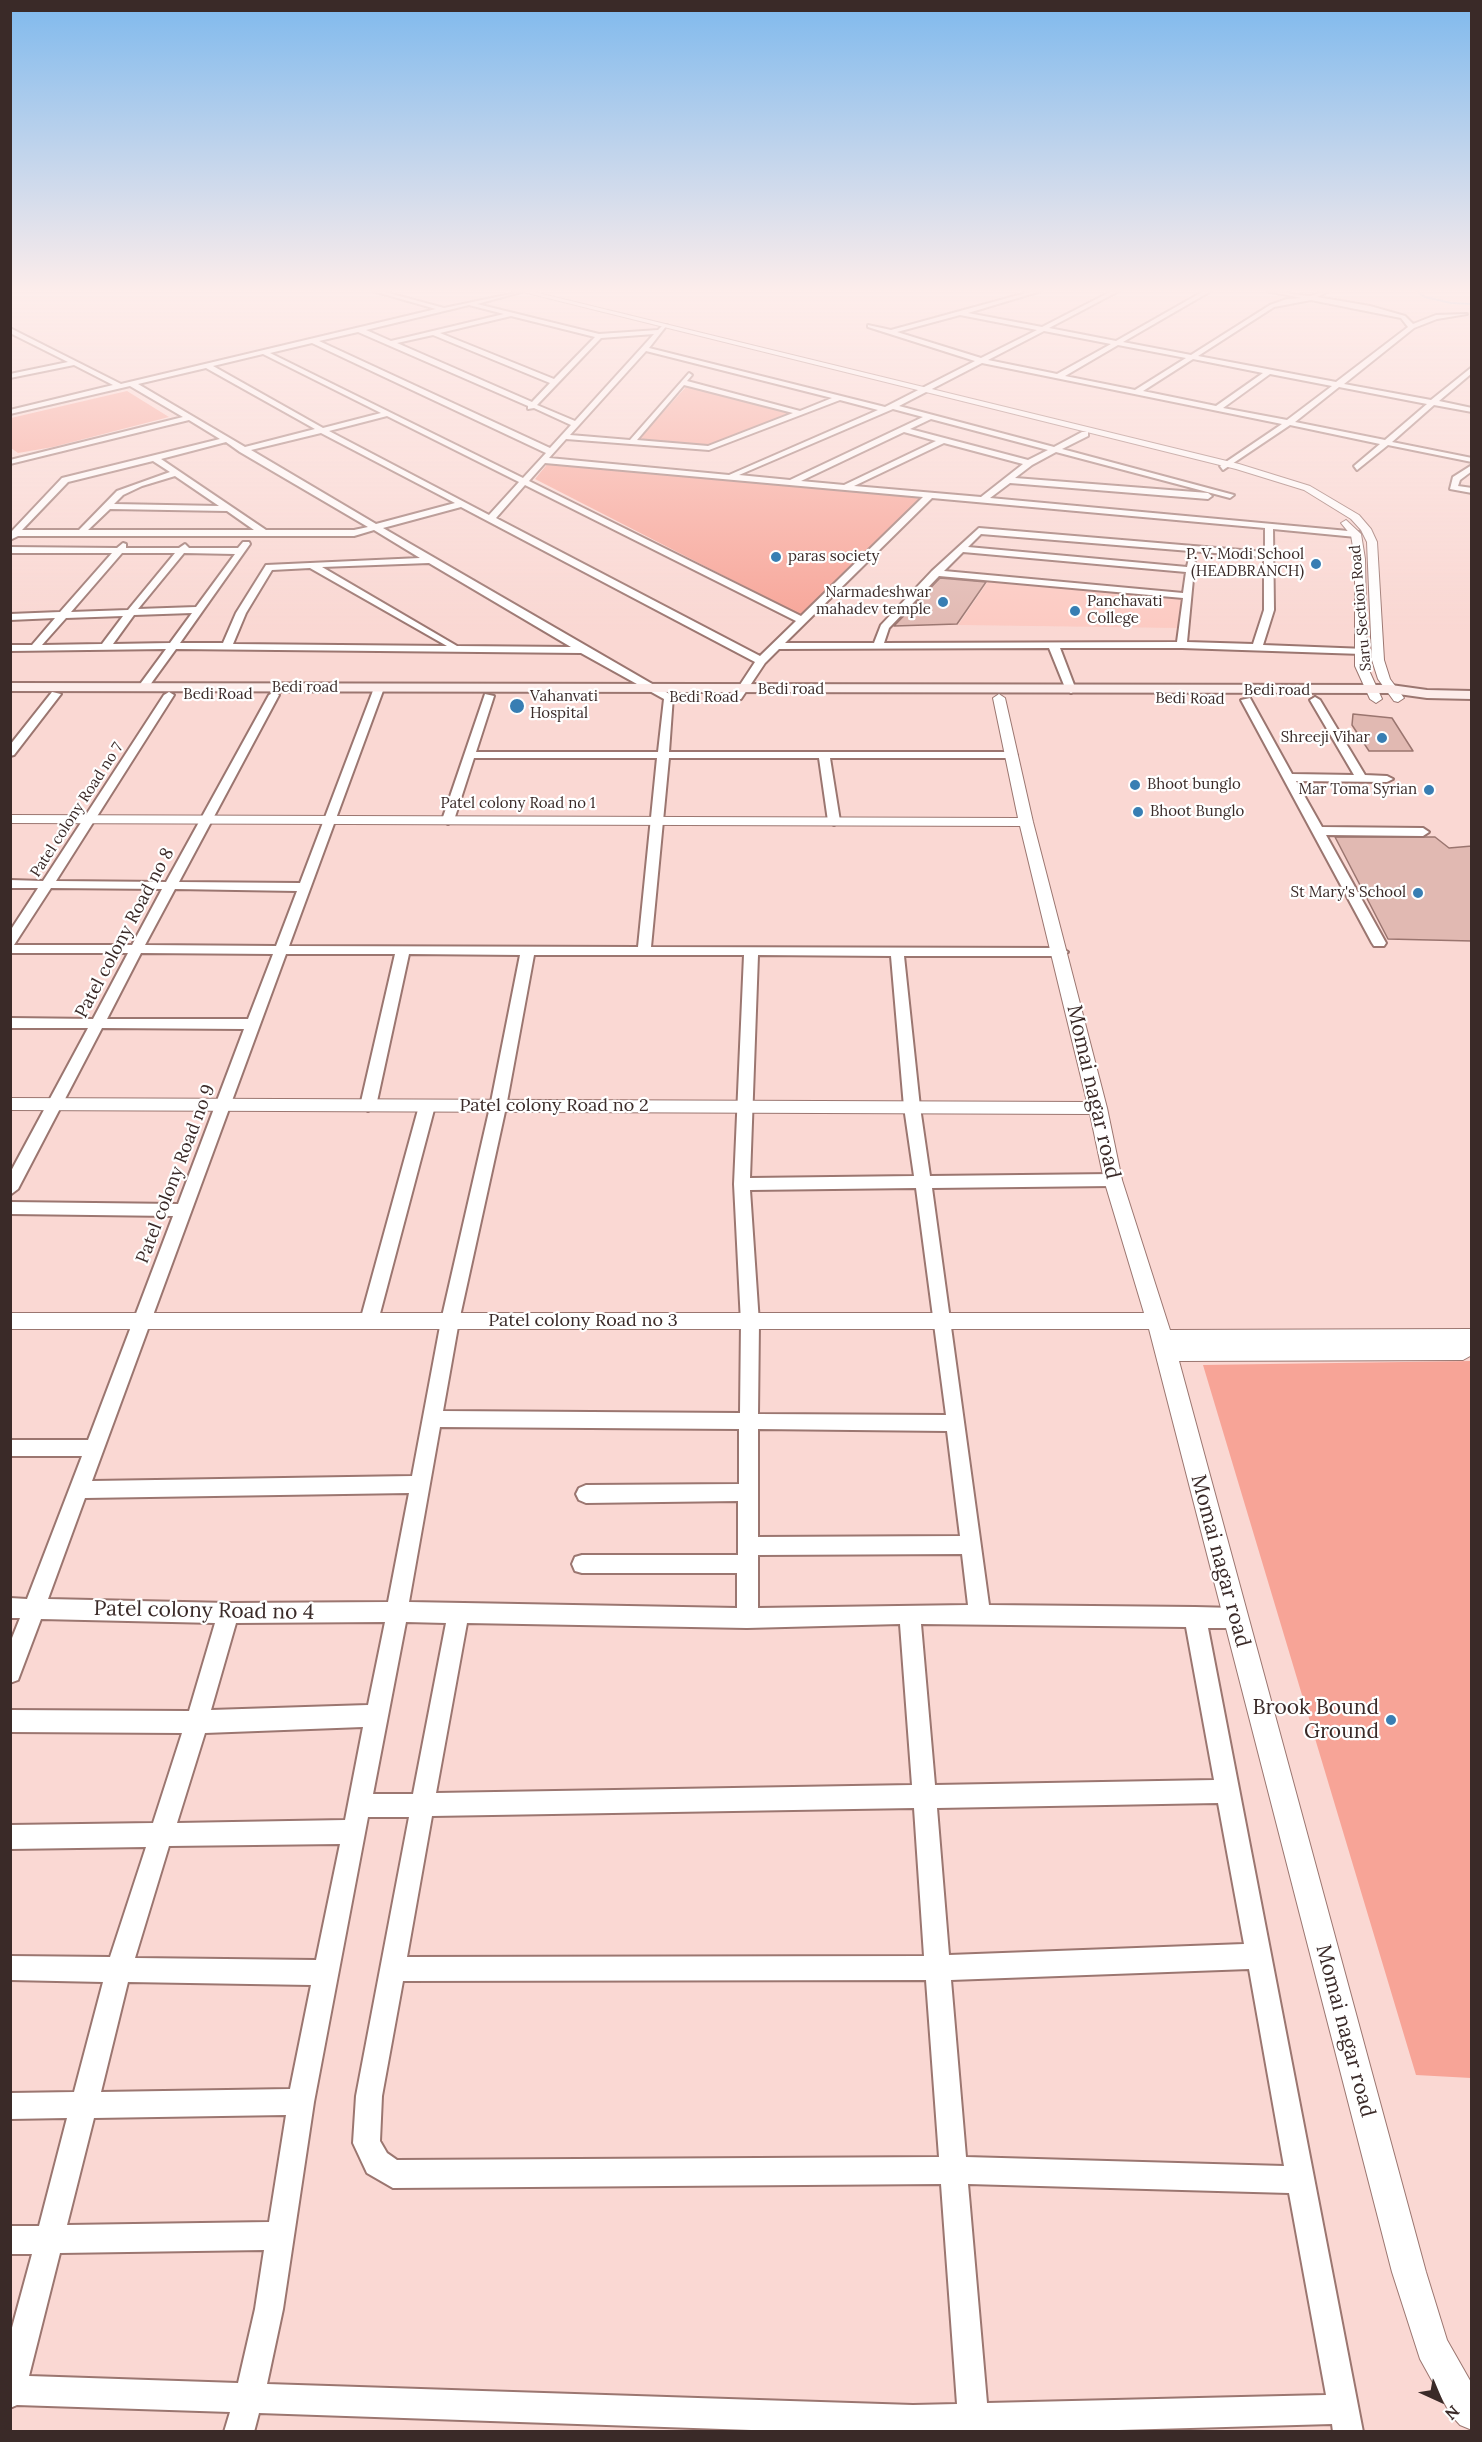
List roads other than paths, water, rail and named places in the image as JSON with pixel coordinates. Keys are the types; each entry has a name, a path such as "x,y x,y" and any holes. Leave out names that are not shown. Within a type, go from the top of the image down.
{"main road":[{"name":"Bedi road","path":"10,687 143,687 377,692 652,689 739,694 1071,690 1374,694"},
{"name":"Bedi Road","path":"10,694 274,695 377,692 669,698 739,694 1246,700 1315,700 1374,694 1472,695"}],"street":[{"path":"10,405 14,411 40,405"},
{"path":"167,405 583,650 669,698 644,950"},
{"path":"277,405 761,661"},
{"path":"368,405 524,480 801,620"},
{"path":"451,405 551,452"},
{"path":"490,519 593,405"},
{"path":"631,443 663,405"},
{"path":"769,405 800,413"},
{"path":"564,437 709,448 821,405"},
{"path":"868,405 930,417 1230,495"},
{"path":"729,477 896,405"},
{"name":"Saru Section Road","path":"976,405 1085,434 1231,467 1278,483 1312,498 1342,517 1356,534 1360,559 1362,666 1374,694"},
{"name":"Saru Section Road","path":"980,405 1308,488 1340,506 1366,529 1372,542 1378,660 1380,671 1395,694"},
{"path":"1205,405 1472,458"},
{"path":"1219,408 1223,405"},
{"path":"1294,423 1314,405"},
{"path":"1231,467 1320,405"},
{"path":"1357,468 1428,405"},
{"path":"1446,405 1472,410"},
{"path":"531,406 576,424"},
{"path":"243,450 386,414"},
{"path":"792,482 930,417"},
{"path":"11,461 189,418"},
{"path":"904,430 1029,463"},
{"path":"983,500 1029,463 1085,434"},
{"path":"13,536 25,515 64,480 226,440"},
{"path":"844,487 944,440"},
{"path":"153,457 265,534"},
{"path":"543,459 928,496 1226,513 1269,525 1356,534"},
{"path":"1460,490 1453,487 1456,479 1472,467"},
{"path":"82,532 106,506 131,488 176,473"},
{"path":"1009,480 1191,495 1230,495"},
{"path":"1446,489 1472,491"},
{"path":"1226,513 1230,495"},
{"path":"739,694 761,661 928,496"},
{"path":"13,536 82,532 354,533 377,529 461,504"},
{"path":"106,506 231,509"},
{"path":"1257,648 1269,610 1267,555 1269,525"},
{"path":"878,646 884,627 978,531 1003,531 1267,555"},
{"path":"35,647 135,532"},
{"path":"105,647 182,551 199,534"},
{"path":"143,687 253,534"},
{"path":"1182,645 1193,548"},
{"path":"960,549 1191,570"},
{"path":"10,550 241,551"},
{"path":"227,646 241,613 269,567 431,560"},
{"path":"311,566 457,647"},
{"path":"935,573 1187,596"},
{"path":"10,617 199,610"},
{"path":"777,646 1182,645 1362,651"},
{"path":"10,648 227,646 583,650"},
{"path":"1054,647 1071,690"},
{"name":"Patel colony Road no 9","path":"10,1673 377,692"},
{"path":"10,753 56,694"},
{"name":"Patel colony Road no 7","path":"10,942 169,695"},
{"name":"Patel colony Road no 8","path":"10,1189 205,820 274,695"},
{"path":"448,820 489,696"},
{"name":"Momai nagar road","path":"999,698 1026,822 1061,952 1113,1180 1161,1337 1412,2283 1432,2347 1463,2403 1472,2413"},
{"path":"1246,700 1379,943"},
{"path":"1315,700 1362,778"},
{"path":"469,755 1011,755"},
{"path":"824,756 834,821"},
{"path":"1288,777 1387,779"},
{"name":"Patel colony Road no 1","path":"10,819 1026,822"},
{"path":"1318,831 1423,832"},
{"path":"10,884 304,887"},
{"path":"10,949 1061,952"},
{"path":"368,1106 403,950"},
{"path":"239,2432 249,2398 268,2309 301,2102 397,1612 418,1484 450,1320 498,1107 528,950"},
{"path":"747,1618 750,1323 742,1184 751,951"},
{"path":"897,951 912,1107 925,1184 980,1615"},
{"path":"10,1023 253,1024"},
{"name":"Patel colony Road no 2","path":"10,1104 1098,1108"},
{"path":"369,1321 427,1106"},
{"path":"742,1184 925,1184 1113,1180"},
{"path":"10,1208 183,1210"},
{"name":"Patel colony Road no 3","path":"10,1321 450,1320 750,1323 943,1320 1161,1337"},
{"path":"1161,1337 1472,1337"},
{"path":"1161,1337 1472,1350"},
{"path":"431,1419 956,1423"},
{"path":"10,1448 93,1448"},
{"path":"79,1490 418,1484"},
{"path":"586,1494 748,1492"},
{"path":"582,1564 971,1545"},
{"name":"Patel colony Road no 4","path":"10,1608 228,1613 397,1612 747,1618 910,1614 1235,1618"},
{"path":"228,1613 197,1722 119,1969 11,2391 973,2420 1346,2420 1195,1617"},
{"path":"458,1613 369,2096 366,2143 377,2163 393,2174 953,2170 1301,2180"},
{"path":"910,1614 973,2420"},
{"path":"10,1721 197,1722 376,1716"},
{"path":"359,1806 1228,1791"},
{"path":"10,1837 353,1832"},
{"path":"392,1969 938,1968 1259,1956"},
{"path":"10,1968 325,1973"},
{"path":"10,2106 85,2107 301,2102"},
{"path":"10,2240 279,2236"}],"place":[{"name":"paras society","path":"776,557"},
{"name":"P. V. Modi School (HEADBRANCH)","path":"1316,564"},
{"name":"Narmadeshwar mahadev temple","path":"943,602"},
{"name":"Panchavati College","path":"1075,611"},
{"name":"Vahanvati Hospital","path":"517,706"},
{"name":"Shreeji Vihar","path":"1382,738"},
{"name":"Bhoot bunglo","path":"1135,785"},
{"name":"Mar Toma Syrian","path":"1429,790"},
{"name":"Bhoot Bunglo","path":"1138,812"},
{"name":"St Mary's School","path":"1418,893"},
{"name":"Brook Bound Ground","path":"1391,1720"}]}
